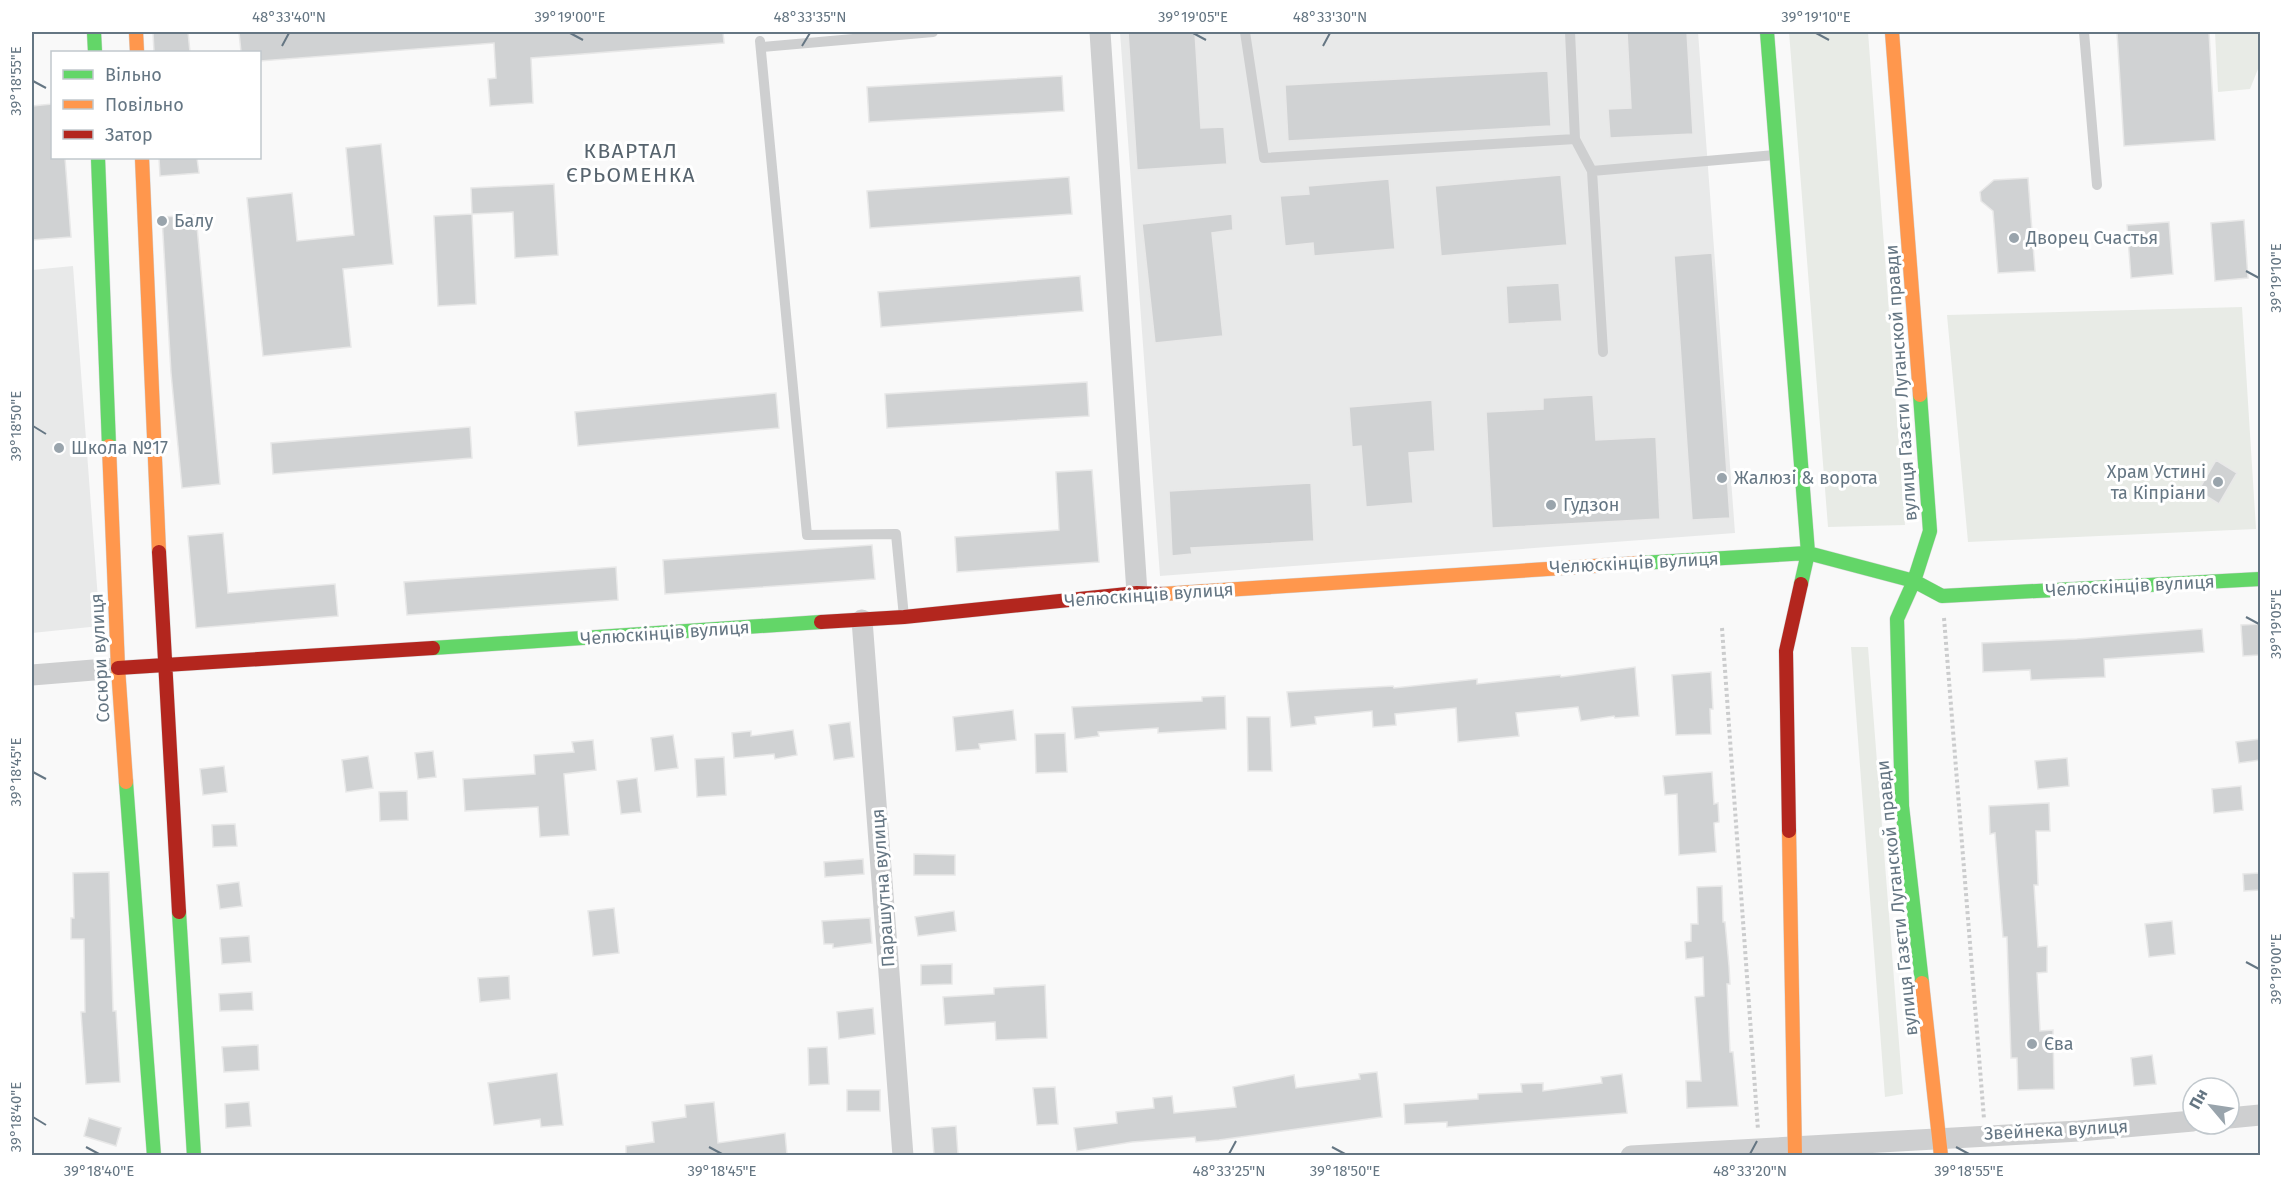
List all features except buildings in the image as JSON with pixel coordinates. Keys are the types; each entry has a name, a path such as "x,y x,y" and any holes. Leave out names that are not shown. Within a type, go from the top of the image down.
{"street":[{"path":"94,32 94,51"},
{"path":"136,32 137,51"},
{"path":"1100,32 1137,593"},
{"path":"1767,32 1808,554 1786,651 1795,1150"},
{"name":"вулиця Газєти Луганской правди","path":"1892,32 1930,531 1914,581 1897,619 1902,806 1940,1146"},
{"name":"Сосюри вулиця","path":"98,159 118,668 154,1155"},
{"path":"142,159 164,665 194,1155"},
{"name":"Челюскінців вулиця","path":"32,675 904,617 1137,593 1164,594 1347,580 1808,554 1914,581 1942,596 2260,579"},
{"name":"Парашутна вулиця","path":"862,620 903,1155"},
{"path":"2241,1117 2260,1115"},
{"name":"Звейнека вулиця","path":"1631,1155 1759,1148 1795,1150 1940,1146 1985,1135 2079,1131 2181,1122"}],"lane":[{"path":"904,617 896,534 807,535 761,44 933,32"},
{"path":"1245,32 1263,158 1575,140"},
{"path":"1570,32 1575,140 1592,171 1604,352"},
{"path":"2084,32 2097,185"},
{"path":"1592,171 1776,155"}],"path":[{"path":"1942,596 1985,1135"},
{"path":"1722,628 1759,1148"}],"shaded area":[{"path":"1120,32 1698,32 1735,533 1160,576"},
{"path":"1789,32 1868,32 1905,525 1828,527"},
{"path":"2215,32 2260,32 2260,64 2250,89 2218,92"},
{"name":"Школа №17","path":"73,266 100,626 32,633 32,270"},
{"path":"2242,307 2256,529 1968,542 1947,315"},
{"path":"1851,647 1868,647 1903,1094 1885,1097"}],"traffic: fast":[{"path":"94,32 95,51"},
{"path":"1767,32 1808,553 1801,584"},
{"path":"98,159 109,446"},
{"path":"1920,395 1930,531 1914,581 1897,619 1902,806 1922,983"},
{"path":"1640,563 1808,553 1914,581 1942,596 2260,579"},
{"path":"433,648 821,622"},
{"path":"126,782 154,1156"},
{"path":"179,912 194,1156"}],"traffic: slow":[{"path":"136,32 137,51"},
{"path":"1892,32 1920,395"},
{"path":"142,159 159,552"},
{"path":"109,446 118,668 126,782"},
{"path":"1162,594 1640,563"},
{"path":"1789,831 1795,1156"},
{"path":"1922,983 1941,1156"}],"traffic: jam":[{"path":"159,552 179,912"},
{"path":"1789,831 1786,651 1801,584"},
{"path":"821,622 904,617 1137,593 1162,594"},
{"path":"118,668 433,648"}],"place":[{"name":"Балу","path":"162,221"},
{"name":"Дворец Счастья","path":"2014,238"},
{"name":"Школа №17","path":"59,448"},
{"name":"Жалюзі & ворота","path":"1722,478"},
{"name":"Храм Устині та Кіпріани","path":"2218,482"},
{"name":"Гудзон","path":"1551,505"},
{"name":"Єва","path":"2032,1044"}],"district":[{"name":"КВАРТАЛ ЄРЬОМЕНКА","path":"631,163"}]}
